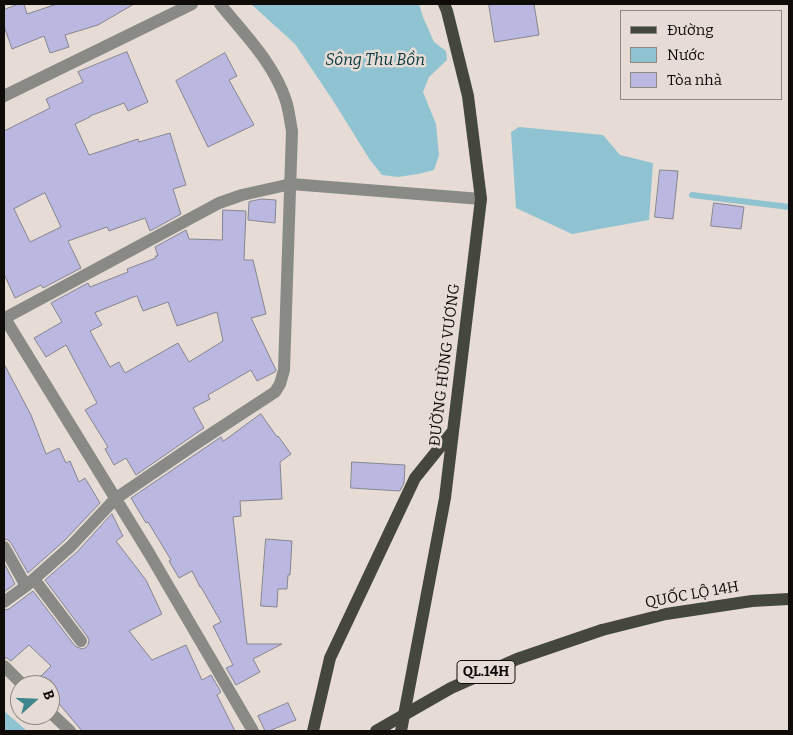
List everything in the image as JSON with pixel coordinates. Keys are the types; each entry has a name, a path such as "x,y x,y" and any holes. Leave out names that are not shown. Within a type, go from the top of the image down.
{"main road":[{"name":"ĐƯỜNG HÙNG VƯƠNG","path":"401,731 444,498 481,199 468,96 444,4"},
{"path":"313,731 330,658 414,478 453,431"},
{"name":"QUỐC LỘ 14H","path":"376,731 451,688 517,659 602,630 666,614 752,601 789,599"}],"street":[{"path":"4,96 192,4"},
{"path":"4,602 71,546 115,499 275,392 280,384 284,370 292,132 286,101 273,71 220,4"},
{"path":"253,731 148,553 5,321 219,203 242,195 291,184 481,199"},
{"path":"4,547 30,582 81,641"},
{"path":"4,666 13,675"},
{"path":"60,722 70,731"}],"water":[{"name":"Sông Thu Bồn","path":"251,4 419,4 434,42 446,51 447,60 429,77 423,92 436,124 439,155 434,170 398,177 382,175 370,160 295,44"},
{"path":"519,127 603,135 620,155 653,163 649,220 572,234 516,208 511,132"},
{"path":"4,711 10,716 10,725 20,725 27,731 4,731"}],"building":[{"path":"24,4 27,14 57,4 134,4 98,25 65,35 69,47 50,53 44,36 12,49 4,26 4,10"},
{"path":"489,4 534,4 539,35 495,42"},
{"path":"127,52 148,102 128,111 124,103 75,124 89,155 138,139 139,142 170,133 186,185 173,189 181,214 150,231 145,218 109,231 107,227 68,241 81,268 43,288 41,285 15,298 4,274 4,131 50,108 46,99 83,82 78,72","holes":["45,193 61,227 30,242 14,209"]},
{"path":"225,53 237,76 229,80 254,125 208,147 176,81"},
{"path":"660,170 678,171 673,219 655,217"},
{"path":"262,199 276,200 275,223 248,220 249,202"},
{"path":"714,203 744,207 741,229 711,226"},
{"path":"223,210 246,211 244,260 253,260 266,314 251,318 276,370 257,381 251,370 208,395 210,399 193,408 204,428 136,475 126,458 114,465 105,449 108,447 85,410 97,403 66,345 46,357 34,338 62,322 51,303 88,283 90,287 128,272 127,269 156,258 155,256 158,256 155,247 186,230 189,239 222,240","holes":["137,296 143,311 168,302 177,326 217,312 223,341 189,362 178,343 125,373 119,362 110,367 90,331 102,325 95,313"]},
{"path":"4,364 31,415 46,454 59,448 66,463 70,461 79,482 85,478 100,503 65,540 28,573 11,543 4,539"},
{"path":"261,414 291,454 280,462 282,499 240,501 241,516 233,517 247,644 282,644 253,659 260,672 236,685 226,668 233,665 213,626 221,622 192,571 179,578 169,561 171,560 131,498 221,437 223,441"},
{"path":"352,462 405,465 404,483 400,491 351,488"},
{"path":"112,514 123,536 116,541 146,580 162,614 129,631 152,660 186,645 202,680 211,675 221,692 217,695 235,731 82,731 60,705 60,675 42,675 51,666 29,645 11,661 4,658 4,610 9,609 33,591 75,646 82,649 88,645 89,640 87,636 45,580 77,552"},
{"path":"266,539 292,541 290,575 288,575 287,589 278,589 277,607 261,606"},
{"path":"4,563 15,584 4,592"},
{"path":"288,703 296,720 265,731 258,716"}],"waterway":[{"path":"692,195 789,207"}]}
